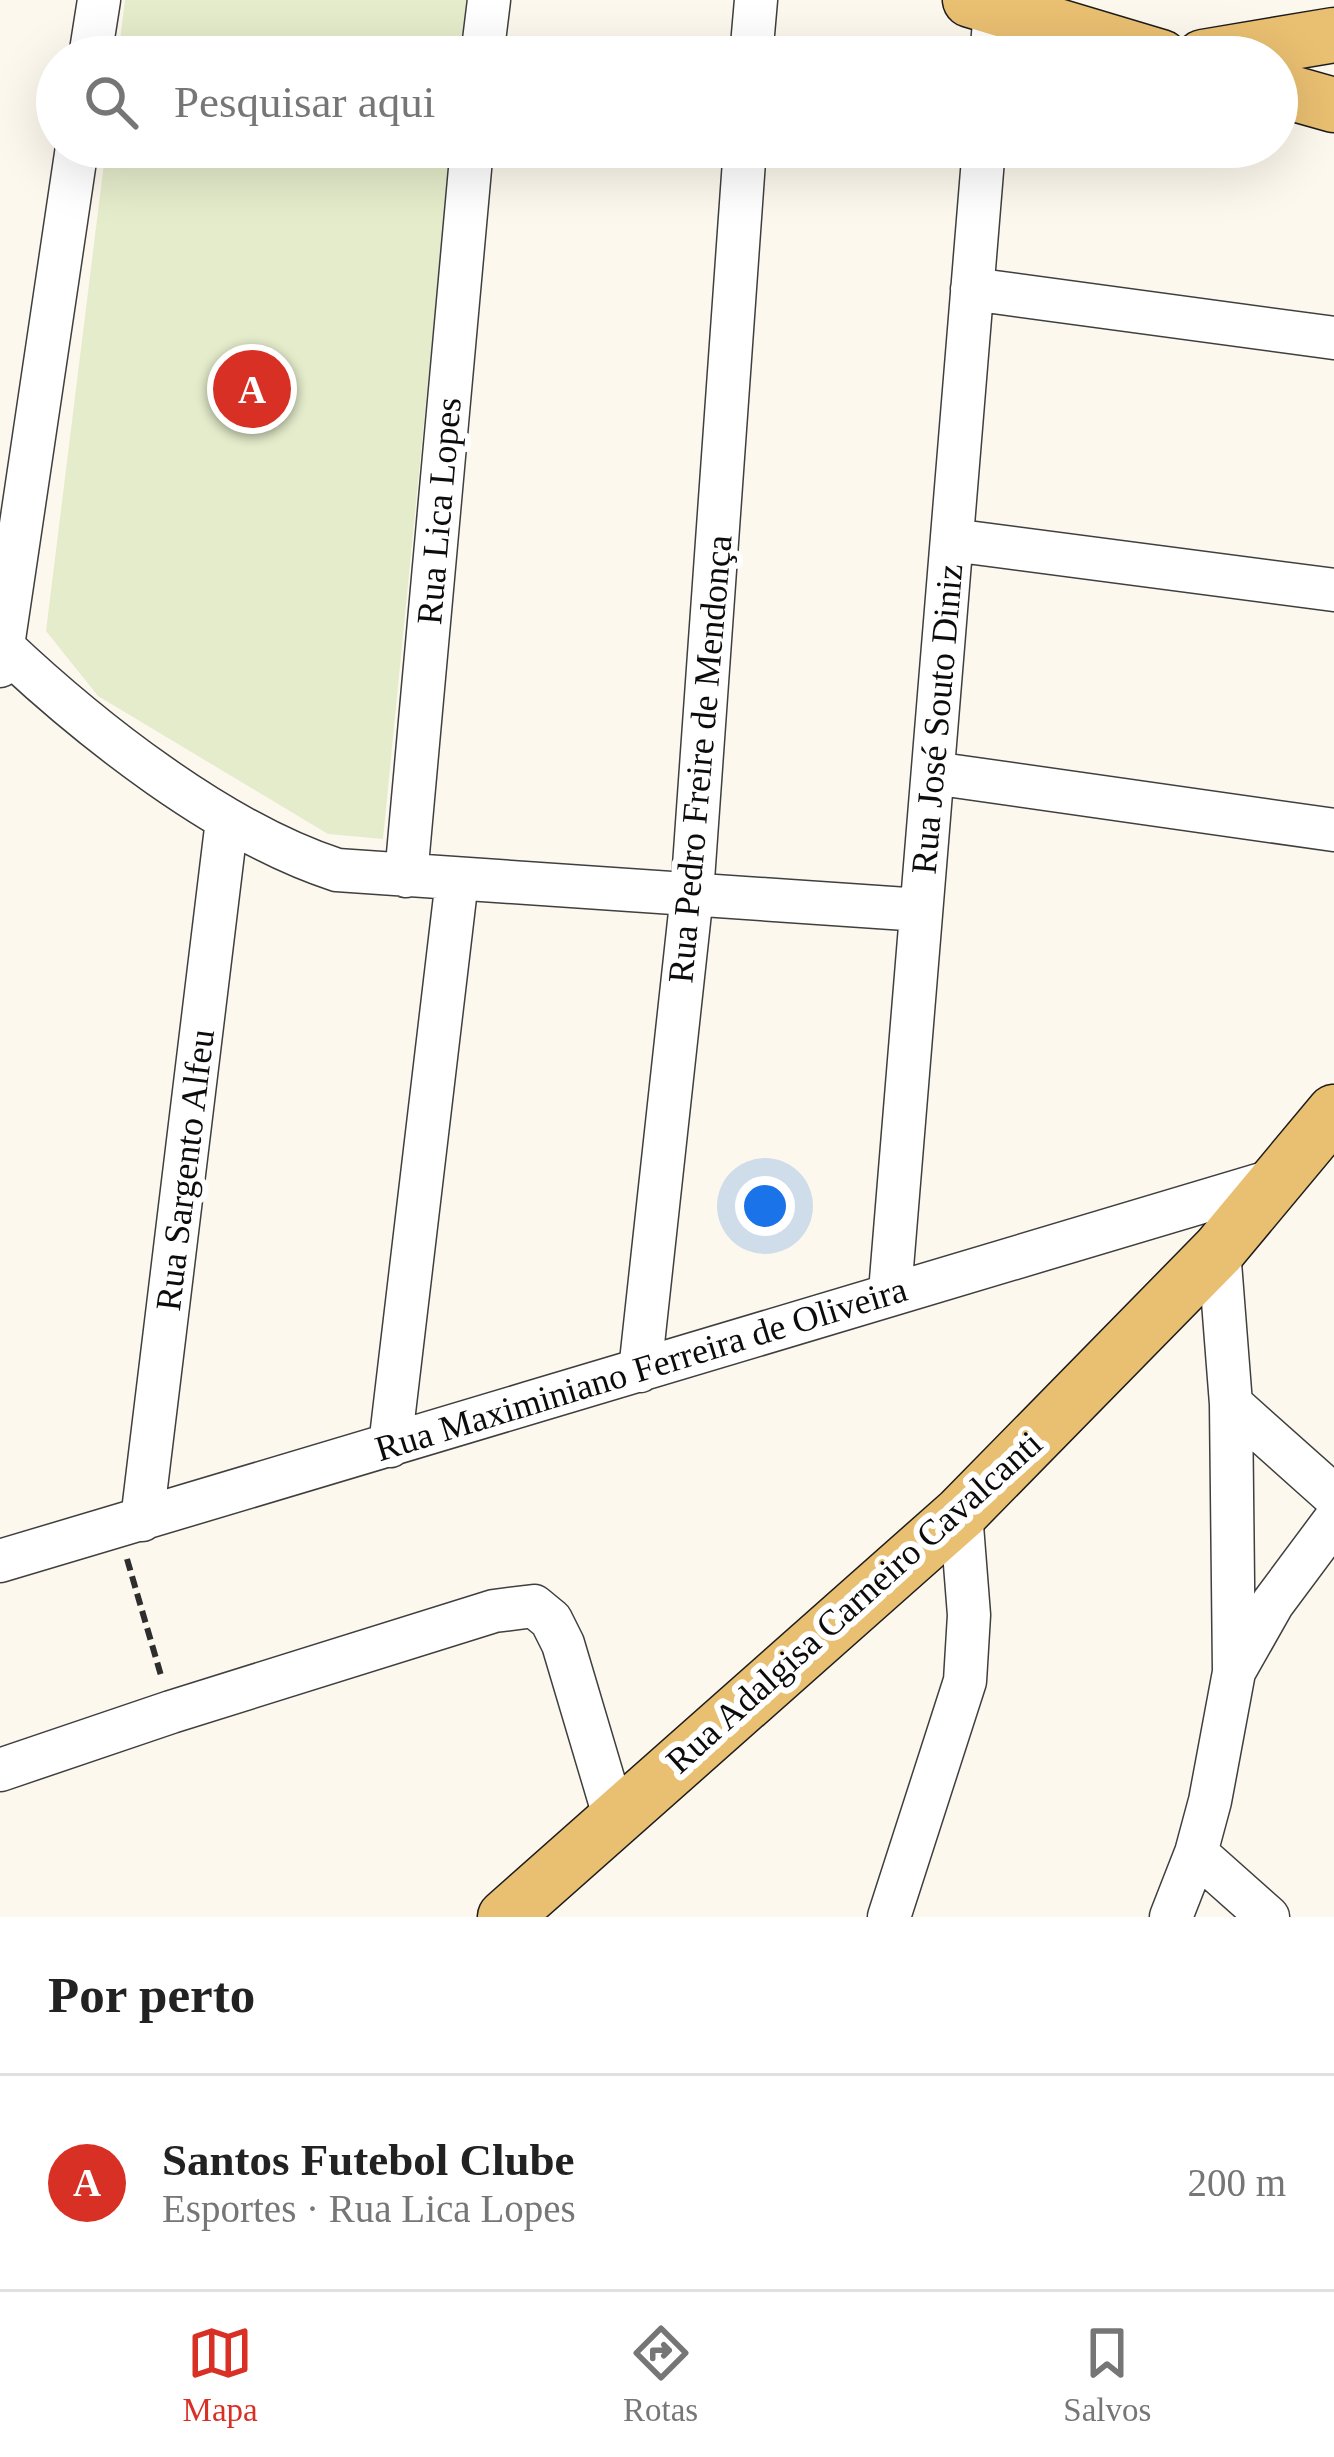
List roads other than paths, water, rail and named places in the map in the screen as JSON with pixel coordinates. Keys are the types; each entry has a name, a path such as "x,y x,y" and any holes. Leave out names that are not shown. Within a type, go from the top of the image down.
{"main road":[{"path":"988,16 1072,36"},
{"path":"1298,41 1334,35"},
{"path":"1298,95 1334,105"},
{"name":"Rua Adalgisa Carneiro Cavalcanti","path":"506,1917 961,1514 1219,1250 1334,1112"}],"street":[{"path":"93,36 99,0"},
{"path":"485,36 489,0"},
{"path":"753,36 755,0"},
{"path":"74,168 1,656 227,820 301,859 337,870 921,910"},
{"name":"Rua Lica Lopes","path":"406,876 470,168"},
{"name":"Rua Pedro Freire de Mendonça","path":"640,1371 692,894 744,168"},
{"name":"Rua José Souto Diniz","path":"890,1292 982,168"},
{"path":"972,289 1334,338"},
{"path":"952,540 1334,590"},
{"path":"933,773 1334,830"},
{"name":"Rua Sargento Alfeu","path":"130,1524 227,820"},
{"path":"390,1446 457,880"},
{"name":"Rua Maximiniano Ferreira de Oliveira","path":"0,1562 1282,1178"},
{"path":"1171,1917 1196,1853 1223,1743 1234,1672 1231,1404 1219,1250"},
{"path":"1231,1404 1334,1496"},
{"path":"889,1917 964,1681 968,1615 961,1514"},
{"path":"1234,1672 1273,1603 1334,1521"},
{"path":"0,1770 171,1712 515,1607 534,1606 551,1620 562,1644 615,1820"},
{"path":"1196,1853 1268,1917"}],"place":[{"name":"Santos Futebol Clube","path":"252,389"}]}
